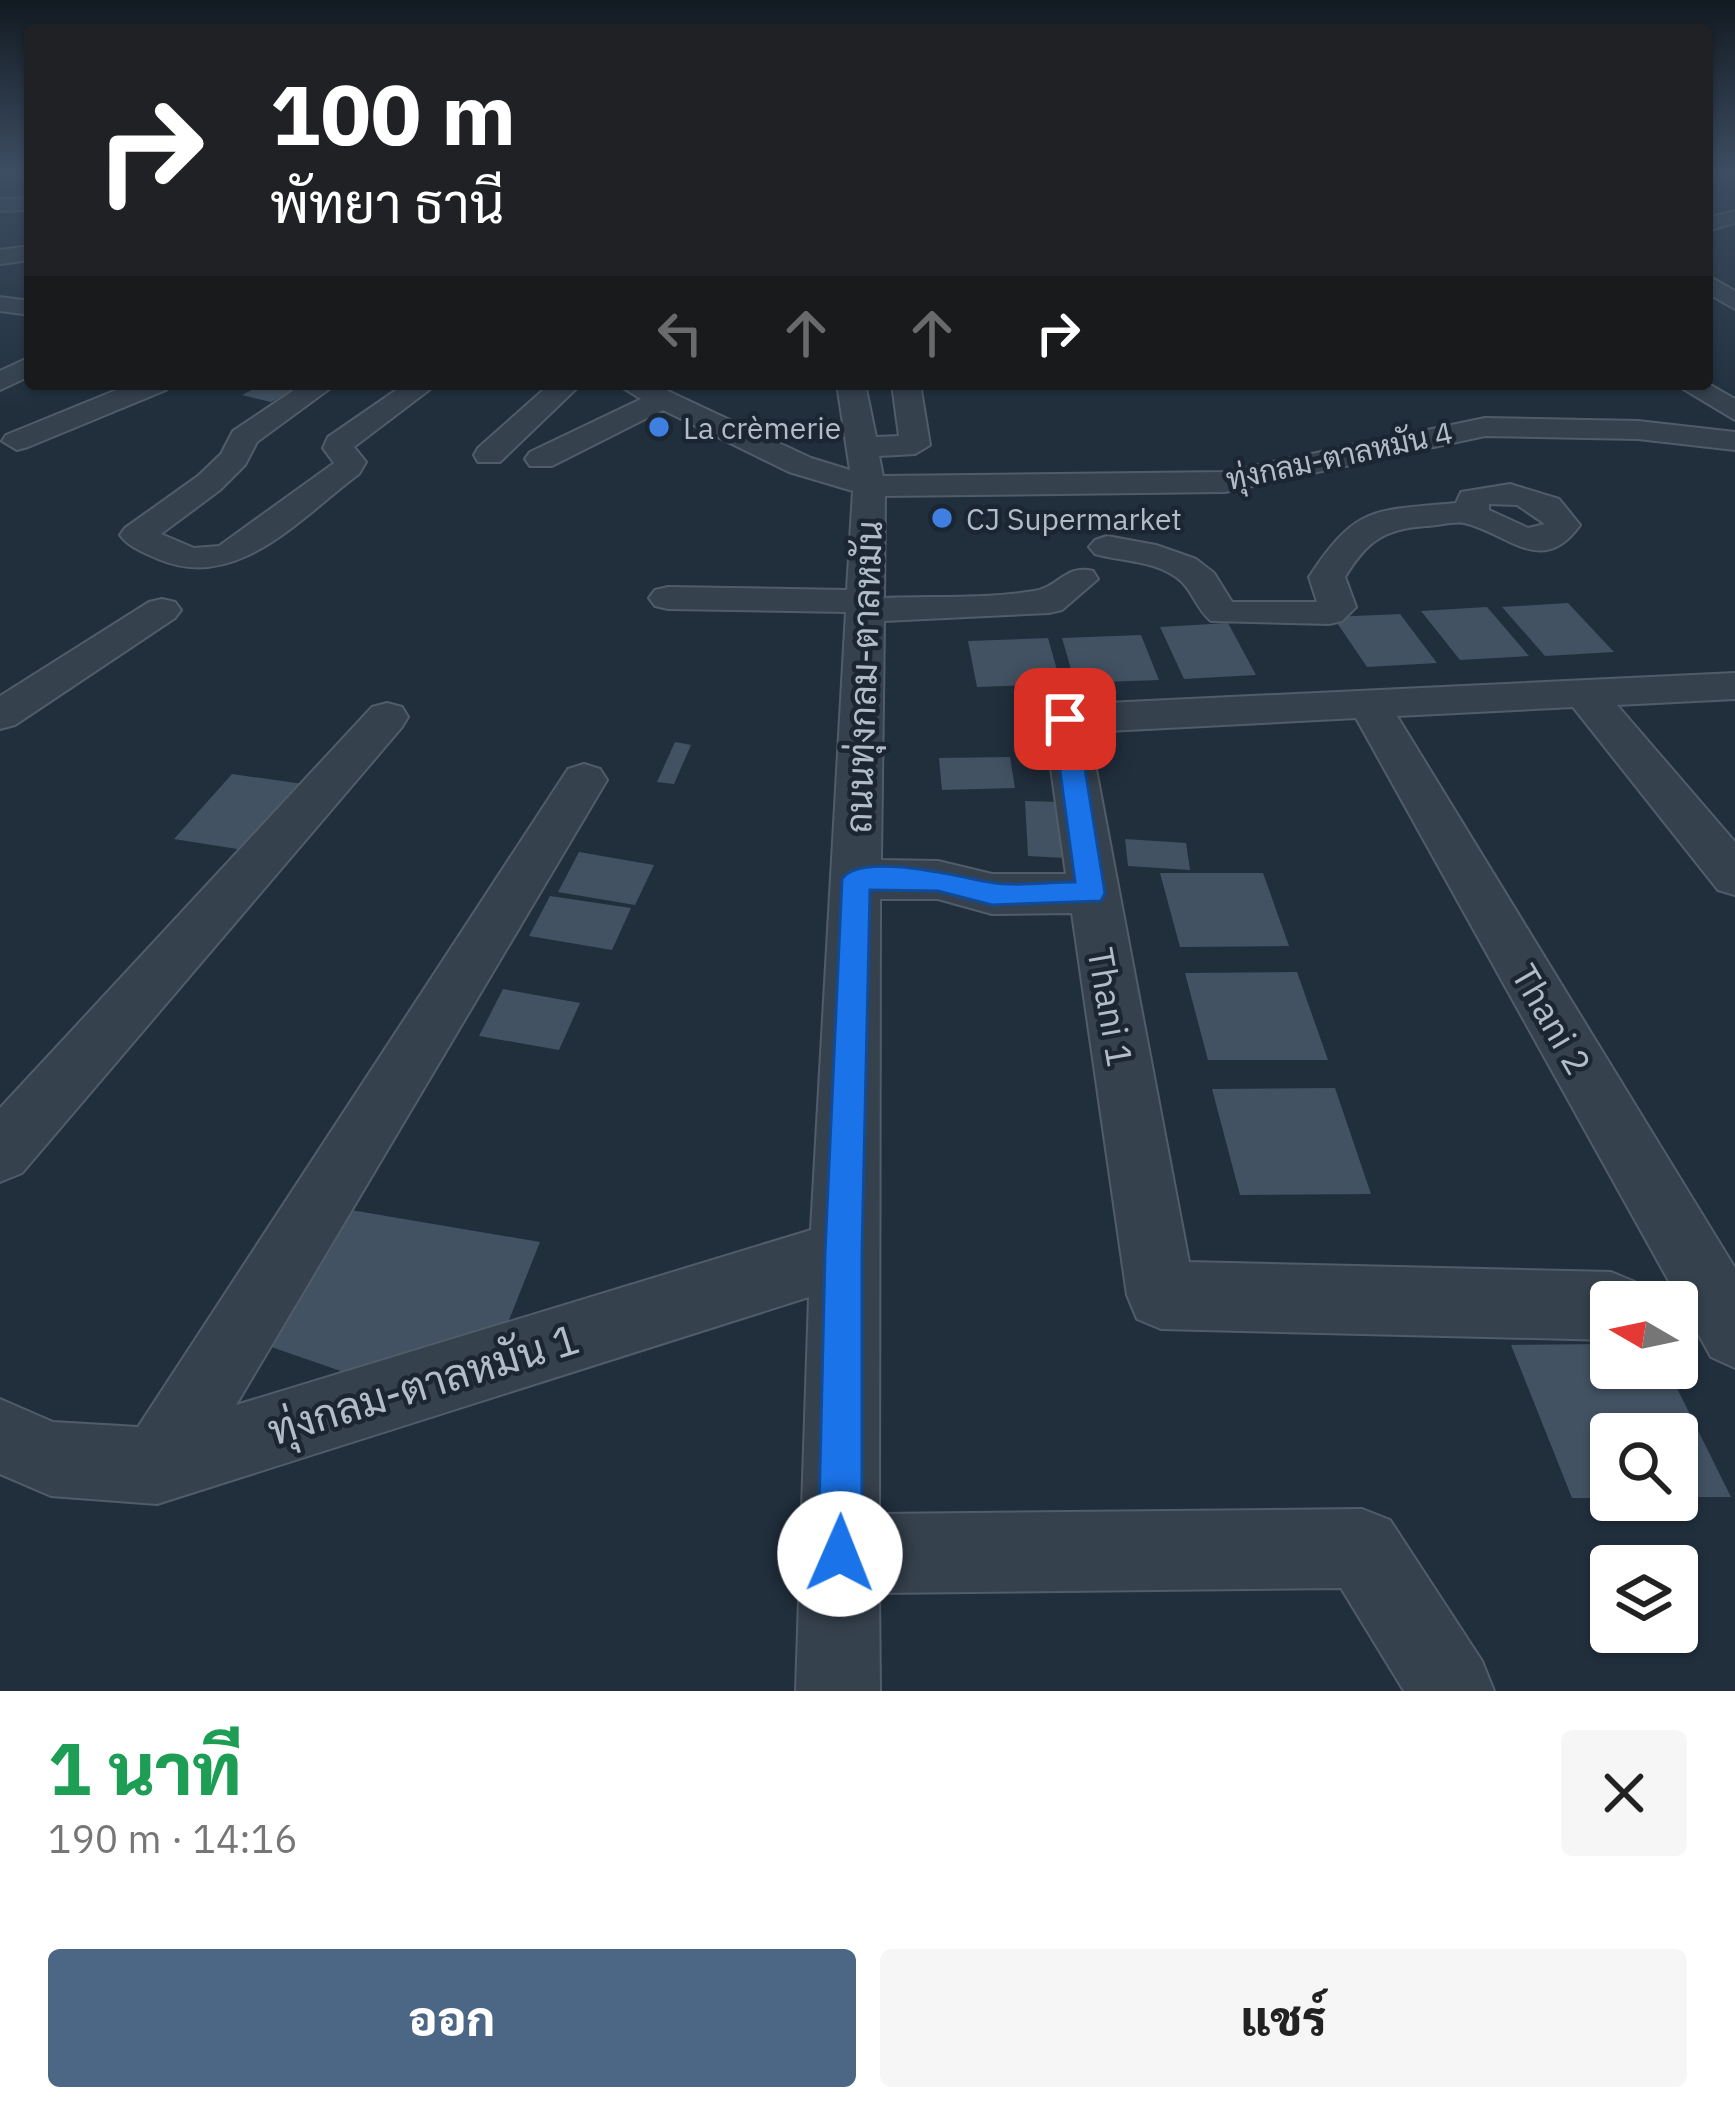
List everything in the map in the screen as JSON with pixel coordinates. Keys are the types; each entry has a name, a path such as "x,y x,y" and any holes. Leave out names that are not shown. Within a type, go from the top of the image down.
{"street":[{"path":"16,441 141,390"},
{"path":"304,434 320,390"},
{"path":"304,434 338,448 350,462 348,467 218,560 190,560 137,535 143,526 209,483 234,458 244,437 304,434 409,390"},
{"path":"489,455 560,390"},
{"name":"ทุ่งกลม-ตาลหมัน 4","path":"643,390 800,465 868,490 1225,482 1461,430 1550,426 1735,442"},
{"name":"ถนนทุ่งกลม-ตาลหมัน","path":"838,1691 843,1253 868,490 881,390"},
{"path":"1699,390 1735,411"},
{"path":"541,459 662,400"},
{"path":"1108,548 1128,548 1185,569 1199,577 1214,608 1224,613 1329,613 1336,607 1327,577 1345,548 1381,518 1472,514 1516,536 1549,537 1559,532 1560,517 1538,501 1538,495 1503,460 1461,430"},
{"path":"668,598 866,605 1049,602 1080,579"},
{"path":"0,715 162,610"},
{"path":"1369,704 1735,686"},
{"path":"1584,693 1735,876"},
{"name":"Thani 1","path":"1369,704 1065,719 1161,1295 1590,1305"},
{"name":"Thani 2","path":"1369,704 1711,1316"},
{"path":"0,1152 387,718"},
{"path":"158,1466 584,780"},
{"path":"855,895 938,911 992,894 1091,893"},
{"name":"ทุ่งกลม-ตาลหมัน 1","path":"0,1436 51,1459 158,1466 843,1253"},
{"path":"840,1554 1362,1548 1452,1691"}],"building":[{"path":"252,390 293,390 271,402 242,395"},
{"path":"1568,603 1614,652 1545,656 1502,607"},
{"path":"1487,607 1529,656 1460,660 1421,611"},
{"path":"1400,614 1437,663 1367,667 1333,617"},
{"path":"1228,623 1256,675 1184,679 1160,627"},
{"path":"1141,635 1159,680 1075,683 1062,638"},
{"path":"1048,638 1061,684 977,687 968,641"},
{"path":"675,742 691,745 674,784 657,782"},
{"path":"1010,757 1015,788 942,790 939,758"},
{"path":"232,774 310,785 256,852 174,839"},
{"path":"1025,801 1059,802 1065,858 1028,856"},
{"path":"1125,839 1186,843 1190,870 1128,866"},
{"path":"579,852 654,865 635,905 558,892"},
{"path":"1160,873 1263,873 1289,946 1180,947"},
{"path":"550,896 631,908 612,950 529,936"},
{"path":"1297,972 1328,1060 1208,1060 1185,973"},
{"path":"503,989 580,1003 559,1050 479,1036"},
{"path":"1335,1088 1371,1194 1240,1195 1212,1089"},
{"path":"339,1208 540,1242 499,1345 358,1377 254,1341"},
{"path":"1590,1344 1590,1389 1677,1389 1689,1413 1590,1413 1590,1498 1572,1498 1511,1345"},
{"path":"1698,1430 1731,1497 1698,1497"}],"place":[{"name":"La crèmerie","path":"659,427"},
{"name":"CJ Supermarket","path":"942,518"}],"route":[{"path":"840,1554 843,1253 856,879 938,880 992,894 1091,893 1065,719"}]}
